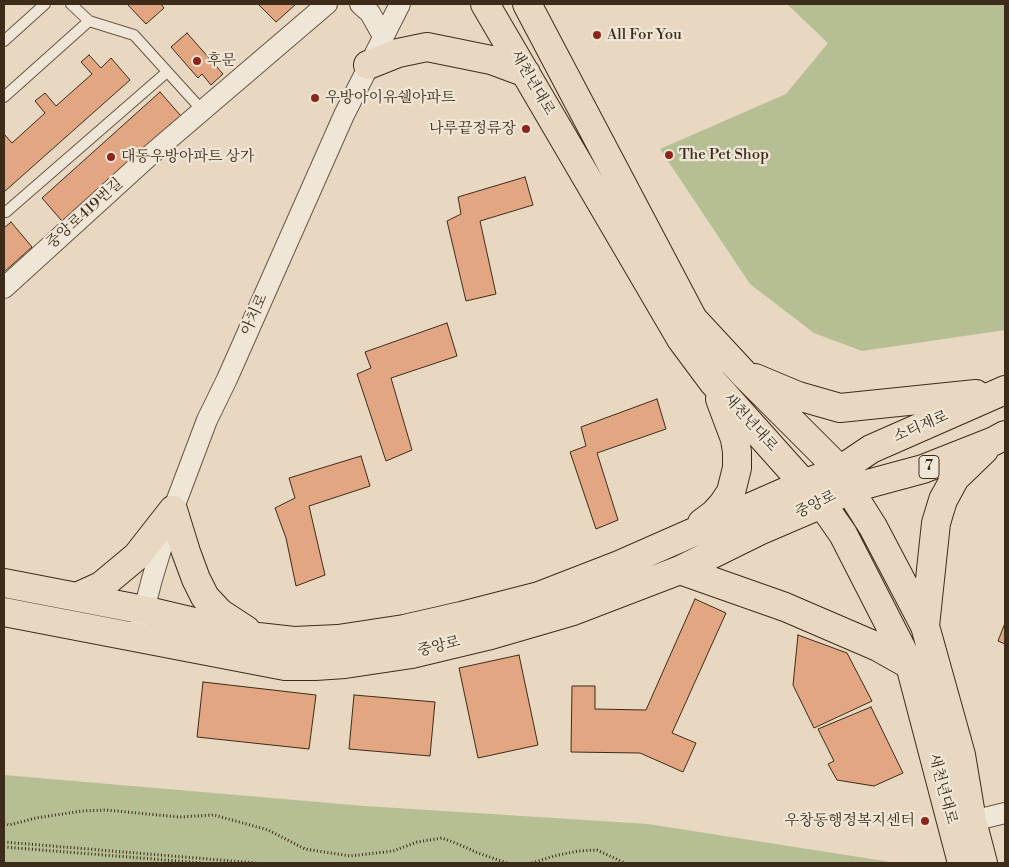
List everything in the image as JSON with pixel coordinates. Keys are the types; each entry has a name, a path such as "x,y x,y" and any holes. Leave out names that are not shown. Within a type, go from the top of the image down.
{"main road":[{"name":"새천년대로","path":"486,4 681,339 713,382 822,504 843,534 910,665 962,863"},
{"name":"새천년대로","path":"527,4 693,319 845,479 870,521 925,626 961,755 972,821 983,863"},
{"path":"368,65 398,53 427,47 491,60 526,73"},
{"path":"744,374 798,396 840,408 971,396 1005,389"},
{"path":"669,544 714,514 730,492 735,480 737,452 713,382"},
{"name":"소티재로","path":"845,479 871,449 1005,389"},
{"path":"925,626 936,523 944,500 955,478 1000,438"},
{"name":"7","path":"845,479 923,469 1000,438"},
{"name":"중앙로","path":"4,583 79,596 258,637 294,641 338,640 404,629 539,596 669,544 803,484 845,479"},
{"name":"중앙로","path":"4,612 285,666 345,664 412,654 487,636 573,611 680,570 759,531 822,504 845,479"},
{"path":"79,596 101,586 130,562 173,510"},
{"path":"173,510 186,552 205,597 220,612 258,637"},
{"path":"680,570 785,607 878,647 910,665"}],"street":[{"name":"중앙로419번길","path":"4,288 148,157 327,4"},
{"path":"360,4 370,14 383,36"},
{"path":"383,36 384,4"},
{"name":"아치로","path":"138,637 173,510 207,420 368,65 400,4"},
{"path":"972,821 1005,813"}],"lane":[{"path":"4,41 45,4"},
{"path":"71,4 89,21 134,35 202,110"},
{"path":"4,97 89,21"},
{"path":"4,212 167,72"}],"path":[{"path":"4,823 9,825 36,818 106,810 179,817 214,815 268,830 305,849 350,856 393,851 417,842 442,838 507,863"},
{"path":"4,842 256,863"},
{"path":"4,847 203,863"},
{"path":"532,863 578,851 597,850 625,863"}],"green space":[{"path":"787,4 1005,4 1005,330 862,351 814,333 750,284 660,149 786,94 828,43"},
{"path":"4,775 365,806 648,824 897,863 4,863"}],"building":[{"path":"127,4 161,4 164,8 146,24"},
{"path":"258,4 296,4 276,22"},
{"name":"후문","path":"187,33 223,74 211,85 202,74 198,78 171,47"},
{"path":"89,55 101,68 111,58 130,80 4,192 4,134 12,143 45,113 35,101 45,93 56,106 92,74 81,62"},
{"name":"대동우방아파트 상가","path":"160,92 181,116 62,221 42,198"},
{"path":"525,177 533,205 480,221 496,294 466,301 447,221 461,214 458,197"},
{"path":"11,222 32,247 4,272 4,228"},
{"path":"447,323 457,356 391,378 412,450 386,461 357,374 371,368 365,352"},
{"path":"657,399 666,429 597,453 618,520 596,529 570,452 586,446 581,427"},
{"path":"361,456 370,486 309,506 325,575 296,586 286,538 275,508 295,498 289,478"},
{"path":"695,599 726,613 672,733 696,743 683,772 640,753 571,752 572,686 595,686 595,709 646,710"},
{"path":"1005,623 1005,644 998,641"},
{"path":"798,635 847,653 872,701 814,728 793,685"},
{"path":"519,655 538,745 478,758 459,668"},
{"path":"203,682 316,695 309,749 197,737"},
{"path":"354,695 435,702 430,756 349,749"},
{"path":"871,707 903,773 874,786 837,780 828,764 834,761 818,729"}],"place":[{"name":"All For You","path":"597,35"},
{"name":"후문","path":"197,61"},
{"name":"우방아이유쉘아파트","path":"315,98"},
{"name":"나루끝정류장","path":"526,129"},
{"name":"The Pet Shop","path":"669,155"},
{"name":"대동우방아파트 상가","path":"111,157"},
{"name":"우창동행정복지센터","path":"925,821"}]}
